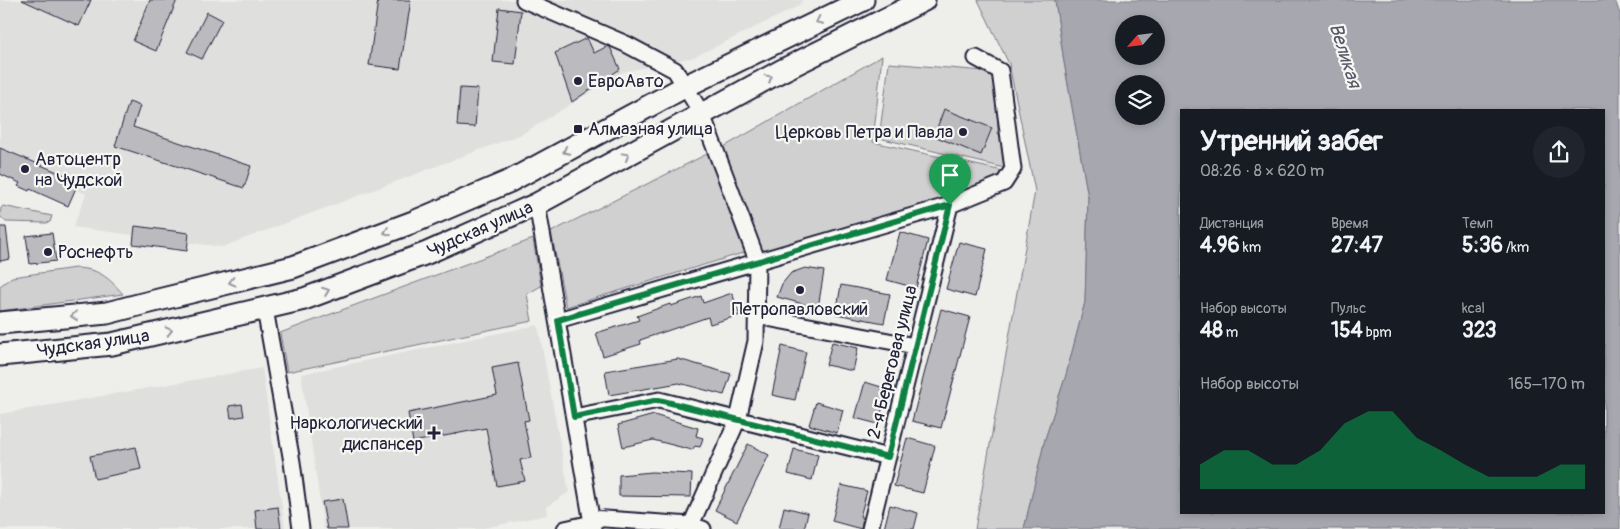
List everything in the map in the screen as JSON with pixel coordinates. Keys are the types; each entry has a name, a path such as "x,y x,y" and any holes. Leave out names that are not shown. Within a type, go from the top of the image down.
{"highway":[{"name":"Чудская улица","path":"0,323 107,313 292,267 416,221 510,181 686,86 863,0"},
{"name":"Чудская улица","path":"0,356 112,344 304,299 427,253 537,204 782,71 924,0"},
{"path":"416,221 413,235 417,246 427,253"},
{"path":"341,249 352,256 358,268 353,281"}],"street":[{"path":"524,0 651,56 675,70 702,114 758,260 756,341 738,419 697,527 592,524 565,529"},
{"path":"558,320 950,205 1004,183 1013,169 1000,71 976,58"},
{"path":"537,204 592,524"},
{"name":"2-я Береговая улица","path":"870,529 950,205"},
{"path":"265,308 292,462 301,529"},
{"path":"757,316 915,346"},
{"path":"574,417 659,400 888,457"}],"shaded area":[{"path":"0,0 803,0 797,7 694,57 623,72 522,134 222,247 73,227 86,194 0,156"},
{"path":"978,0 1055,0 1088,197 1085,302 1066,375 1045,439 1024,529 975,529 1035,191 1009,64"},
{"path":"882,56 873,142 1003,171 997,185 763,256 722,148"},
{"path":"889,63 996,72 998,134 1004,135 1005,168 879,138"},
{"path":"709,153 746,252 566,307 551,232"},
{"path":"3,206 52,216 50,222 46,223 6,222 0,216"},
{"path":"533,239 541,286 527,294 532,321 287,372 280,333"},
{"path":"75,268 97,272 112,282 123,294 0,311 0,286 12,277"},
{"name":"Наркологический диспансер","path":"538,325 569,492 546,507 547,515 479,529 324,529 301,374"},
{"path":"262,368 285,529 0,529 0,414"}],"water":[{"name":"Великая","path":"1055,0 1615,0 1620,14 1620,529 1024,529 1045,439 1066,375 1085,302 1088,197"}],"building":[{"path":"22,0 91,0 79,26"},
{"path":"150,0 177,0 156,51 133,41"},
{"path":"378,0 411,0 400,69 369,65"},
{"path":"499,8 521,11 515,64 493,62"},
{"path":"207,12 222,20 202,59 187,52"},
{"path":"587,38 594,53 608,46 610,47 620,69 572,102 555,53"},
{"path":"460,88 478,89 475,127 457,126"},
{"path":"129,102 140,106 133,127 251,166 244,188 115,146"},
{"name":"Церковь Петра и Павла","path":"944,109 992,128 981,155 934,136"},
{"path":"0,148 79,181 68,206 30,189 29,191 18,186 20,183 0,174"},
{"path":"135,226 189,233 187,251 133,244"},
{"path":"0,227 6,227 10,259 0,261"},
{"path":"900,232 928,240 916,288 887,280"},
{"path":"52,233 56,261 30,264 26,236"},
{"path":"959,242 987,249 975,297 946,289"},
{"name":"Петропавловский","path":"805,268 824,271 818,308 777,297 782,284 791,273"},
{"path":"841,285 890,294 884,323 836,314"},
{"path":"732,293 740,315 710,324 708,317 640,340 641,344 603,356 596,333 639,320 637,316 670,304 671,306 701,296 703,303"},
{"path":"941,309 970,317 941,428 912,421"},
{"path":"832,342 858,348 853,371 826,365"},
{"path":"782,346 806,352 795,400 772,395"},
{"path":"678,359 731,374 724,395 679,383 609,395 605,371"},
{"path":"518,363 529,420 524,421 531,458 520,460 525,481 497,486 486,428 413,442 408,413 497,395 492,368"},
{"path":"865,382 888,389 878,424 855,418"},
{"path":"816,402 843,410 837,433 809,425"},
{"path":"242,404 244,416 231,418 229,406"},
{"path":"654,415 698,428 696,436 703,438 700,447 695,446 692,450 653,440 623,447 618,425"},
{"path":"907,438 935,446 923,493 894,486"},
{"path":"748,444 769,455 737,521 715,510"},
{"path":"136,447 141,469 95,479 90,456"},
{"path":"794,449 818,455 812,480 788,474"},
{"path":"652,472 692,474 691,497 619,496 619,475"},
{"path":"841,485 867,491 860,517 863,517 861,529 832,521"},
{"path":"343,499 348,529 327,529 322,502"},
{"path":"890,505 918,513 914,529 884,529"},
{"path":"278,507 281,529 257,529 255,510"},
{"path":"784,507 808,513 804,529 779,529"}],"place":[{"name":"ЕвроАвто","path":"578,81"},
{"name":"Алмазная улица","path":"578,129"},
{"name":"Церковь Петра и Павла","path":"963,132"},
{"name":"Автоцентр на Чудской","path":"25,169"},
{"name":"Роснефть","path":"48,252"},
{"name":"Петропавловский","path":"800,290"},
{"name":"Наркологический диспансер","path":"434,433"}],"route":[{"path":"950,205 888,457 659,400 574,417 558,320 950,205"}]}
